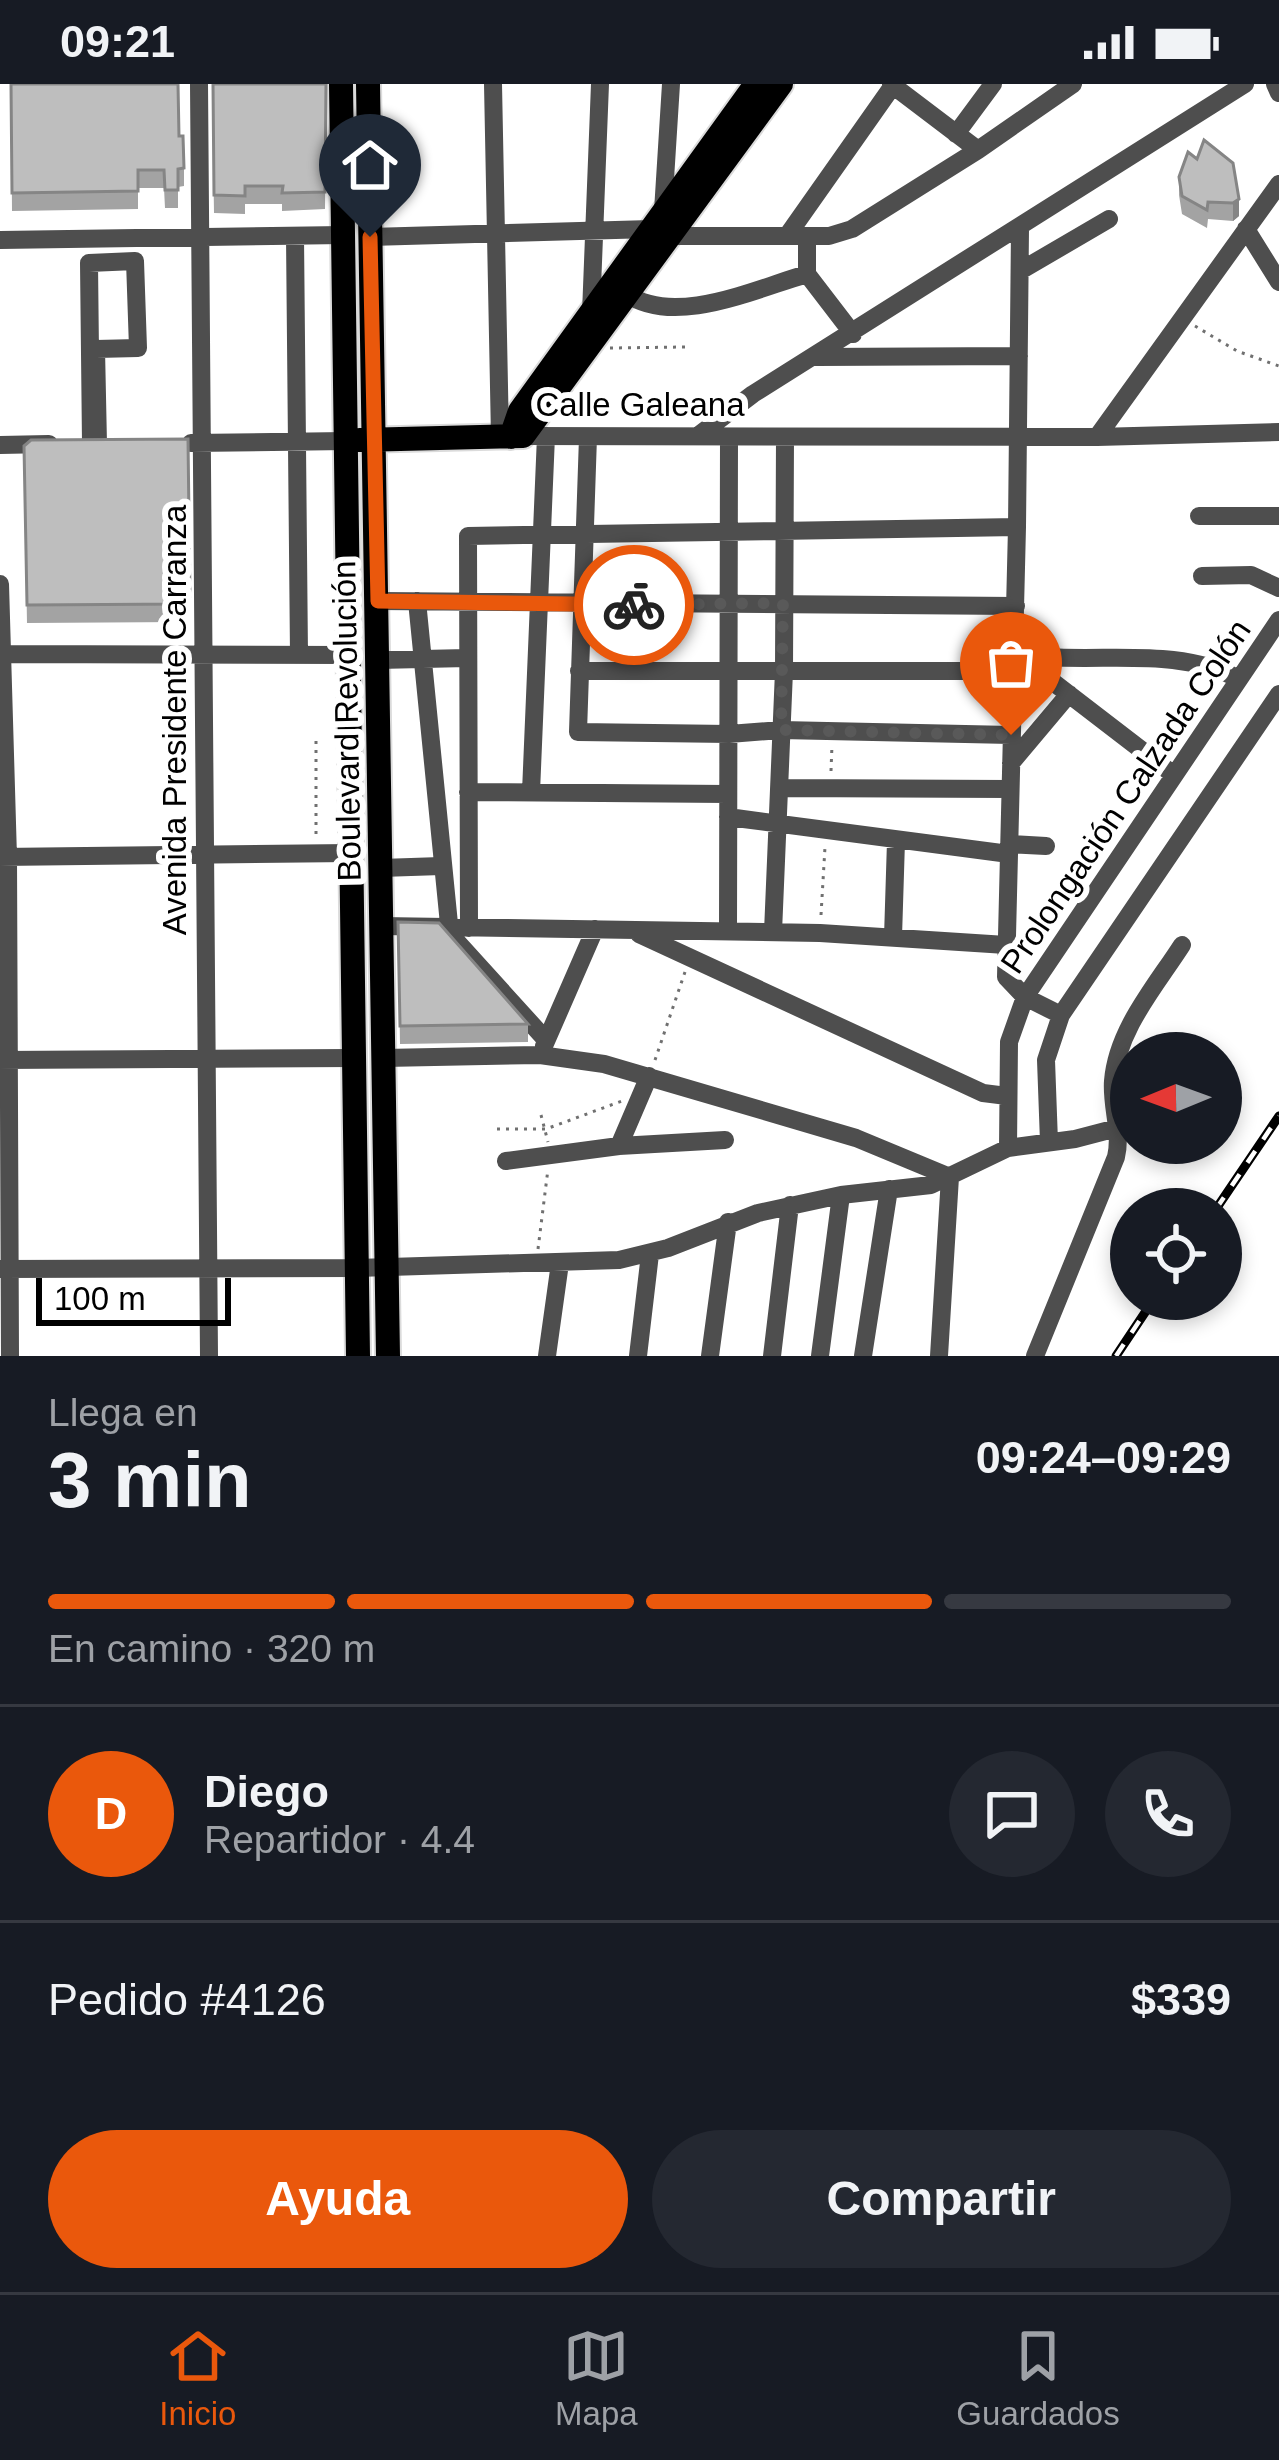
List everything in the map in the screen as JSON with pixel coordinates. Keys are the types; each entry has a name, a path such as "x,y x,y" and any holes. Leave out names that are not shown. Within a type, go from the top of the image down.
{"main road":[{"path":"341,84 358,1356"},
{"name":"Boulevard Revolución","path":"368,84 388,1356"},
{"path":"520,437 627,295 661,226 756,84"},
{"path":"520,437 520,411 591,314 782,84"},
{"name":"Calle Galeana","path":"346,441 520,437"}],"street":[{"name":"Avenida Presidente Carranza","path":"199,84 209,1356"},
{"path":"493,84 496,234 520,437 542,532 531,792"},
{"path":"591,314 600,84"},
{"path":"661,226 671,84"},
{"path":"956,134 992,84"},
{"path":"370,237 661,226 829,236 852,230 1073,84"},
{"path":"699,435 736,405 1245,84"},
{"path":"1275,84 1279,93"},
{"path":"853,334 807,274 797,236 893,85 978,150"},
{"path":"1096,437 1279,184"},
{"path":"1019,271 1109,219"},
{"path":"1020,229 1006,977 1025,997 1061,1015"},
{"path":"1246,229 1279,282"},
{"path":"0,240 343,235"},
{"path":"295,236 298,655"},
{"path":"135,261 138,349 96,350 94,444 88,262 135,261"},
{"path":"627,295 652,308 686,308 807,274"},
{"path":"817,357 1019,356"},
{"name":"Calle Galeana","path":"520,437 1096,437 1279,432"},
{"path":"588,436 576,728 585,734 781,730 1011,735"},
{"path":"728,931 729,436"},
{"path":"773,932 784,671 785,436"},
{"name":"Calle Galeana","path":"181,443 346,441"},
{"path":"0,445 118,443"},
{"path":"1199,516 1279,516"},
{"path":"543,1048 450,934 459,927 468,792 468,536 1018,527"},
{"path":"1202,576 1251,575 1279,588"},
{"path":"0,584 5,1269 10,1356"},
{"path":"378,601 1016,606"},
{"path":"417,601 441,866 459,927"},
{"name":"Prolongación Calzada Colón","path":"1008,1148 1009,1042 1025,997 1279,620"},
{"path":"1,654 349,655"},
{"path":"378,660 467,658"},
{"path":"579,671 730,673 1046,659 1190,661 1239,680"},
{"path":"1014,662 1070,694 1174,775"},
{"path":"1011,763 1070,694"},
{"path":"1049,1142 1046,1060 1061,1015 1279,694"},
{"path":"1203,732 1238,757"},
{"path":"779,788 1010,789"},
{"path":"468,792 728,794"},
{"path":"728,817 896,841 1009,849 1046,846"},
{"path":"893,937 896,841"},
{"path":"4,857 351,853"},
{"path":"381,868 441,866"},
{"path":"382,926 773,932 1006,946"},
{"path":"543,1048 595,929"},
{"path":"628,930 983,1093 1007,1096"},
{"path":"1130,1032 1182,945"},
{"path":"384,1058 543,1048 644,1085 856,1138 950,1178"},
{"path":"3,1060 354,1058"},
{"path":"619,1146 644,1085"},
{"path":"5,1269 357,1268 560,1263 650,1254 728,1222 790,1205 932,1185 1008,1148 1110,1129"},
{"path":"506,1161 619,1146 725,1140"},
{"path":"1035,1356 1113,1164"},
{"path":"939,1356 950,1178"},
{"path":"863,1356 889,1189"},
{"path":"820,1356 841,1196"},
{"path":"772,1356 790,1205"},
{"path":"710,1356 728,1222"},
{"path":"638,1356 650,1254"},
{"path":"547,1356 560,1263"}],"path":[{"path":"1182,318 1237,352 1279,366"},
{"path":"591,344 637,350 685,346"},
{"path":"316,741 316,853"},
{"path":"497,1129 547,1130 644,1085 690,959"},
{"path":"536,1263 550,1157 541,1114"}],"building":[{"path":"11,84 178,84 184,168 178,169 178,190 165,190 164,170 138,170 138,191 12,193"},
{"path":"213,84 326,84 325,192 282,193 283,186 245,186 245,196 214,195"},
{"path":"1204,140 1233,163 1239,199 1208,202 1207,210 1182,196 1179,177 1188,152 1197,159"},
{"path":"188,439 190,597 183,604 27,605 24,446 31,440"},
{"path":"398,922 439,923 528,1024 400,1026"}],"railway":[{"path":"1230,1188 1279,1116"},
{"path":"1116,1356 1140,1320"}],"way so far":[{"path":"634,605 783,603 781,730 1011,735"}],"route":[{"path":"370,237 378,601 634,605"}]}
